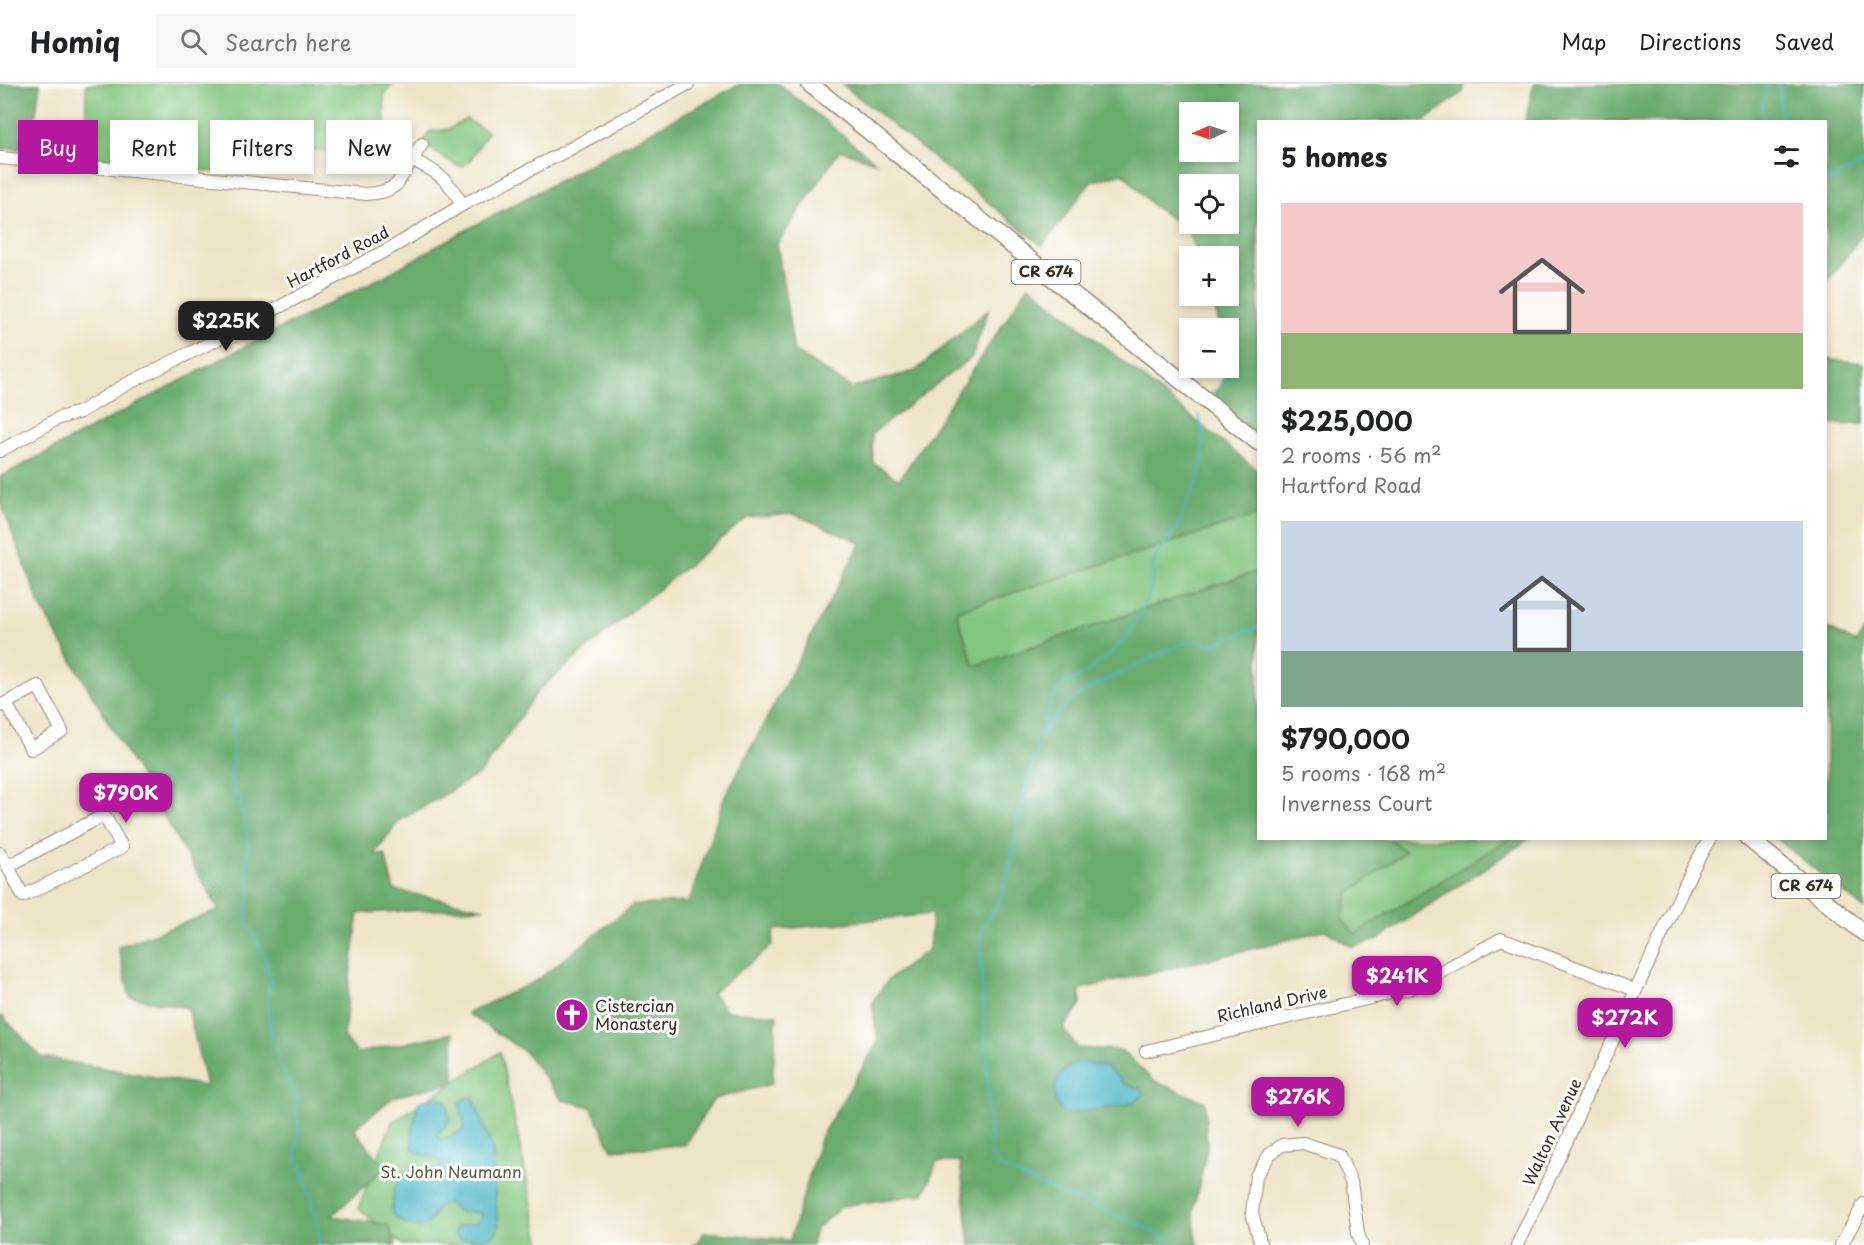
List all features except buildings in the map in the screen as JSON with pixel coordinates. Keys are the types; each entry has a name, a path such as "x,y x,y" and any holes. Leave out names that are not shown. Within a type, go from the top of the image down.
{"main road":[{"name":"CR 674","path":"810,84 1257,441"},
{"name":"CR 674","path":"1750,840 1864,933"}],"street":[{"name":"Hartford Road","path":"0,451 59,418 80,412 125,385 398,244 462,205 688,84"},
{"path":"422,144 412,160 430,168 443,178 454,190 462,205"},
{"path":"0,158 366,194 393,188 403,174"},
{"path":"38,686 62,731 31,749 3,704 38,686"},
{"path":"0,853 23,896 122,847 104,815 8,866"},
{"name":"Walton Avenue","path":"1517,1245 1635,990 1693,868 1709,840"},
{"name":"Richland Drive","path":"1146,1051 1409,989 1501,939 1635,990"},
{"path":"1261,1245 1252,1213 1256,1176 1270,1154 1282,1145 1303,1143 1339,1155 1350,1182 1362,1245"},
{"path":"1840,1245 1864,1204"}],"green space":[{"path":"0,84 40,84 35,120 18,120 18,149 0,149"},
{"path":"86,84 393,84 384,95 385,120 326,120 326,151 314,150 314,120 210,120 210,171 198,170 198,120 110,120 110,160 98,158 98,120 86,120"},
{"path":"740,84 779,84 877,163 840,150 777,244 794,351 851,388 915,371 989,309 972,357 872,434 873,463 899,480 1029,285 1257,470 1257,515 956,611 974,666 1257,571 1257,840 1392,840 1405,852 1349,893 1342,919 1355,934 1507,840 1527,840 1377,940 1352,947 1325,930 1080,989 1081,1004 1063,1029 1078,1048 1121,1050 1154,1081 1205,1102 1207,1149 1193,1212 1198,1245 970,1245 960,1162 937,1162 924,1194 842,1206 816,1229 812,1245 694,1245 705,1232 790,1240 821,1136 878,1042 872,1002 889,979 929,949 932,914 774,930 772,946 712,993 727,1011 777,1015 772,1084 714,1099 685,1145 612,1150 591,1107 562,1100 525,1052 467,1013 536,981 633,905 689,902 724,798 861,543 794,514 747,518 624,617 538,691 481,773 399,821 374,854 385,854 394,890 484,908 359,913 344,1038 358,1053 453,1033 454,1082 394,1097 354,1129 385,1167 332,1216 388,1225 396,1245 0,1245 0,1017 2,1016 41,1057 206,1086 188,1008 130,997 118,947 219,910 41,608 0,501 0,477 263,337 386,275"},
{"path":"842,84 1465,84 1463,92 1425,120 1257,120 1257,436 1211,401 1224,378 1239,378 1239,318 1218,318 1213,306 1239,306 1239,246 1193,246 1189,234 1239,234 1239,174 1179,174 1179,224 1153,206 1123,173 1091,182 1042,246"},
{"path":"1534,84 1864,84 1864,232 1827,282 1827,120 1525,120"},
{"path":"466,119 488,132 469,162 462,166 457,166 422,144 429,132 449,129"},
{"path":"1827,359 1864,363 1864,424 1827,425"},
{"path":"1257,515 1257,571 974,667 956,611"},
{"path":"1827,628 1856,643 1864,631 1864,909 1778,840 1827,840"},
{"path":"1392,840 1507,840 1355,935 1342,919 1349,893 1405,852"},
{"name":"St. John Neumann","path":"500,1052 541,1245 403,1245 358,1208 392,1122"}],"water":[{"path":"1076,1063 1107,1067 1125,1084 1141,1089 1143,1095 1126,1105 1066,1114 1056,1102 1056,1087 1063,1072"},
{"path":"473,1097 493,1151 499,1227 495,1234 488,1238 459,1239 454,1233 455,1227 476,1223 482,1214 459,1212 448,1203 440,1205 427,1224 409,1225 393,1214 391,1209 396,1185 412,1171 439,1170 441,1163 412,1148 412,1131 418,1103 433,1098 447,1102 450,1122 438,1133 439,1139 464,1129 459,1104 466,1098"}],"waterway":[{"path":"1763,120 1762,107 1767,84"},
{"path":"1780,84 1782,120"},
{"path":"1827,182 1864,163"},
{"path":"1210,394 1233,378"},
{"path":"1169,1245 1152,1230 1046,1188 999,1166 991,1153 980,937 982,928 997,906 1006,886 1025,791 1052,700 1064,685 1108,656 1124,640 1139,617 1152,587 1153,565 1158,553 1176,529 1198,479 1203,459 1204,438 1199,415"},
{"path":"1045,730 1062,708 1076,697 1161,653 1192,641 1211,645 1257,627"},
{"path":"228,696 234,717 232,785 240,803 249,843 247,864 250,895 247,921 264,955 271,978 268,994 272,1037 279,1063 298,1100 296,1112 299,1139 295,1153 304,1175 316,1218 319,1245"}],"place":[{"name":"Cistercian Monastery","path":"572,1015"}]}
